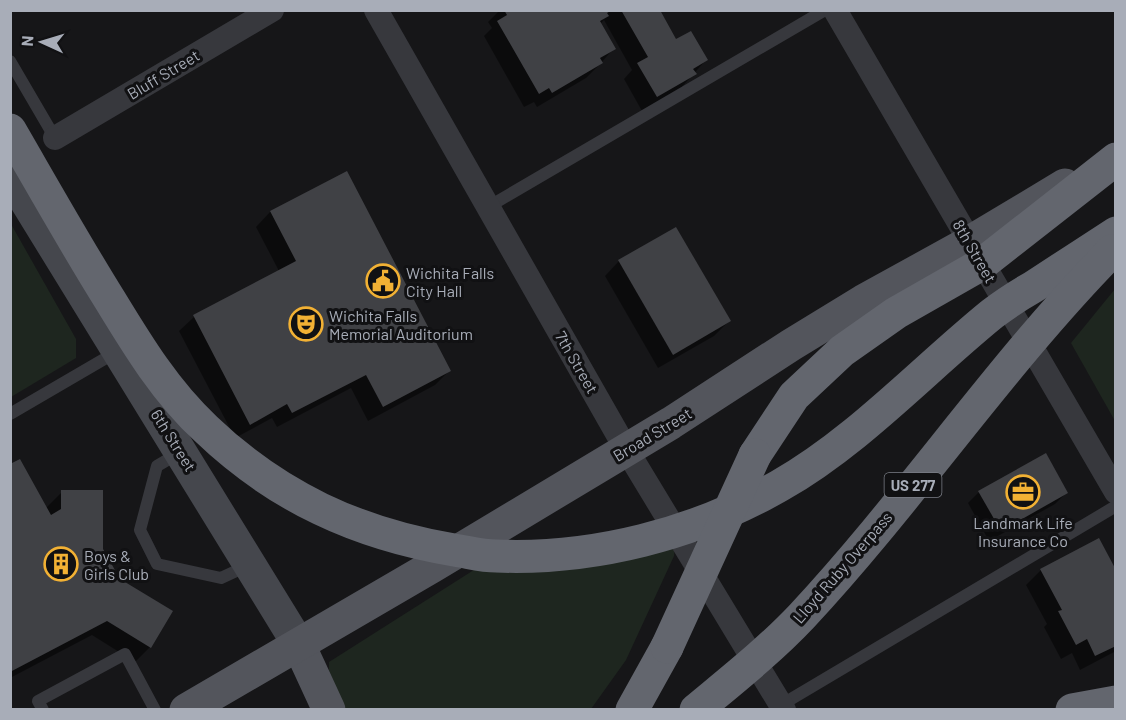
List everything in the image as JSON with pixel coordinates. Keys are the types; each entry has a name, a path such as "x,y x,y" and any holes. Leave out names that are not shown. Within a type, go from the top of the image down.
{"highway":[{"path":"10,130 71,237 153,370 204,428 258,474 301,500 363,527 429,546 493,556 548,555 595,550 697,524 753,500 834,450 996,311 1116,233"},
{"path":"632,710 667,647 755,455 794,396 842,351 976,253 1116,157"},
{"name":"Lloyd Ruby Overpass","path":"696,710 800,618 853,559 1023,349 1085,278 1116,247"},
{"path":"1072,710 1116,702"}],"main road":[{"name":"6th Street","path":"10,175 299,645 329,710"},
{"name":"Broad Street","path":"186,710 671,423 863,301 976,253"}],"street":[{"name":"Bluff Street","path":"55,138 272,10"},
{"name":"7th Street","path":"376,10 627,449 783,707"},
{"name":"8th Street","path":"835,10 1116,492"}],"lane":[{"path":"488,207 825,10"},
{"path":"10,61 55,138"},
{"path":"10,414 119,351"},
{"path":"181,452 157,466 140,530 157,564 221,578 250,564"},
{"path":"783,707 1116,506"},
{"path":"43,710 38,701 125,654 154,710"}],"shaded area":[{"path":"11,224 76,339 76,358 11,397"},
{"path":"1115,289 1115,421 1071,343"},
{"path":"675,544 674,556 626,660 591,709 345,709 329,671 329,662 488,561"}],"building":[{"path":"504,10 612,10 607,13 609,16 600,21 616,49 600,58 603,63 552,93 549,88 539,94 497,21 507,15"},
{"path":"621,10 660,10 676,39 691,31 708,60 693,69 697,74 657,97 637,63 648,57"},
{"path":"347,171 451,371 383,407 366,375 292,413 287,404 250,425 193,315 296,261 270,211"},
{"path":"676,227 731,321 673,355 618,260"},
{"name":"Landmark Life Insurance Co","path":"1046,453 1068,493 1001,531 978,491"},
{"name":"Boys & Girls Club","path":"20,459 51,515 61,509 61,490 103,490 103,549 120,579 173,611 151,648 107,621 10,672 10,464"},
{"path":"1099,538 1116,570 1116,646 1095,656 1087,639 1076,645 1058,611 1062,610 1040,569"}],"place":[{"name":"Wichita Falls City Hall","path":"383,281"},
{"name":"Wichita Falls Memorial Auditorium","path":"306,324"},
{"name":"Landmark Life Insurance Co","path":"1023,492"},
{"name":"Boys & Girls Club","path":"61,564"}]}
